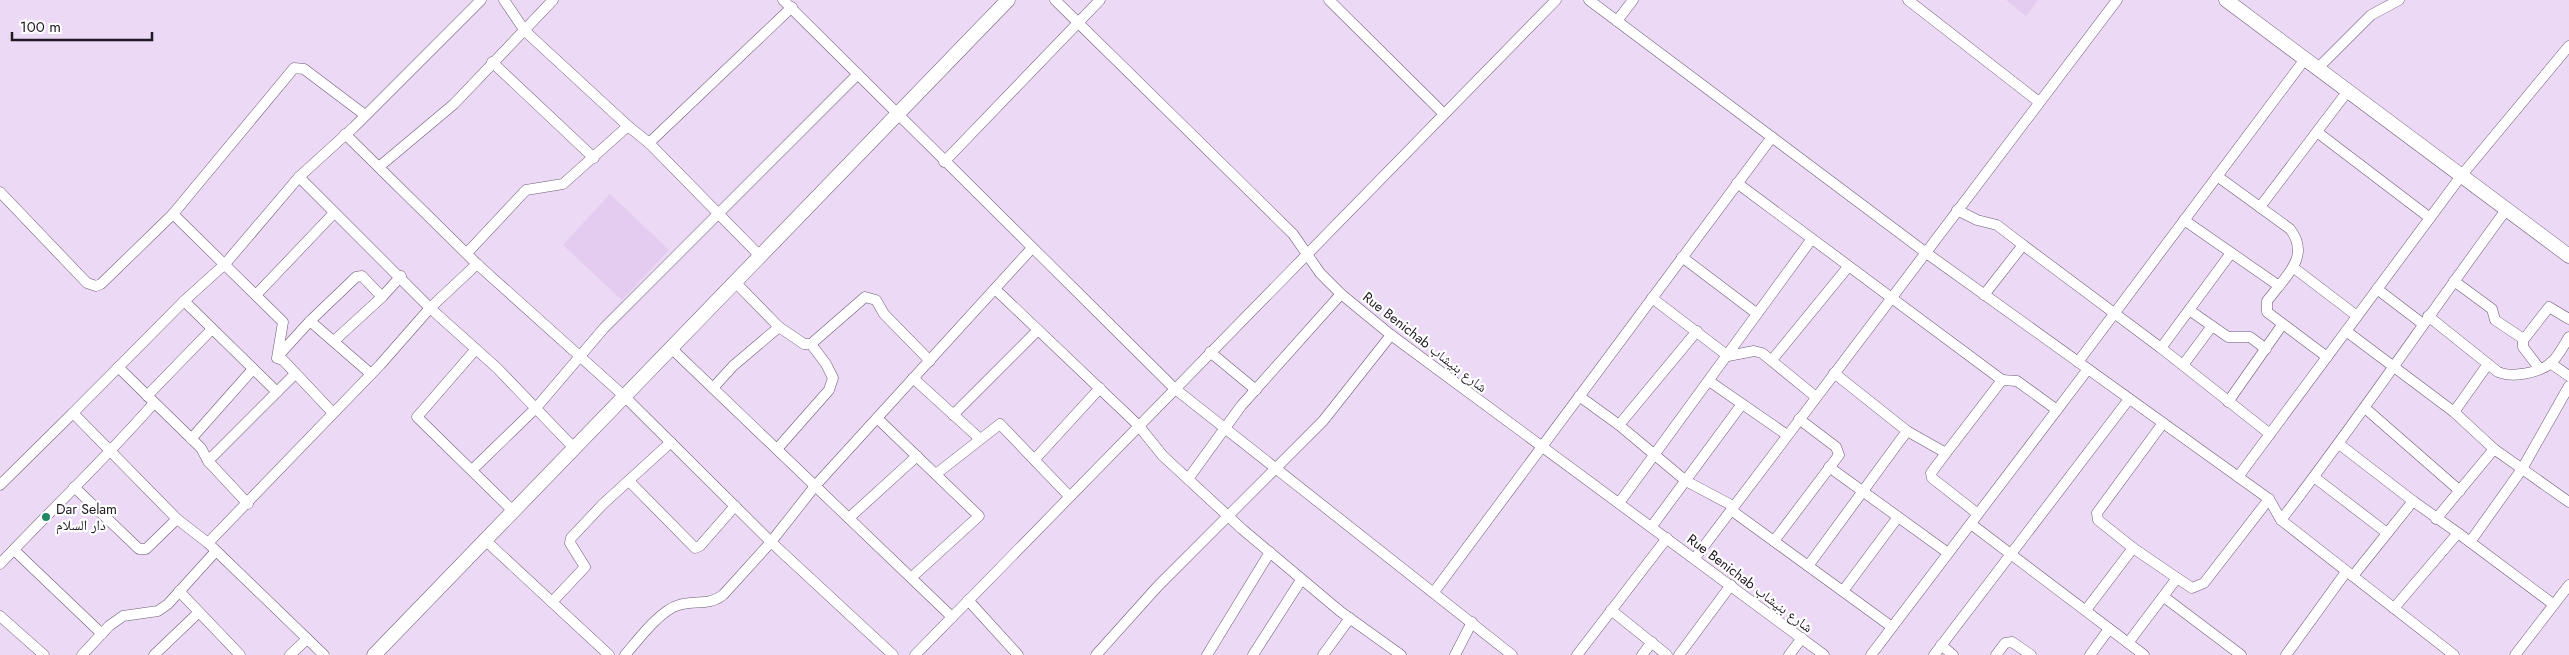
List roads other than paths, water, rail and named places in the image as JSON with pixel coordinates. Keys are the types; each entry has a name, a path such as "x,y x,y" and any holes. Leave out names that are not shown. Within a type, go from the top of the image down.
{"street":[{"path":"0,485 184,302 225,264 299,177 481,0"},
{"path":"504,0 525,31 628,126 650,143 760,256"},
{"path":"380,166 454,104 553,0"},
{"path":"783,0 944,162 1174,388 1226,427 1512,655"},
{"path":"374,655 1008,0"},
{"name":"Rue Benichab شارع بنيشاب","path":"1055,0 1293,234 1320,273 1341,294 1391,335 1541,447 1652,526 1824,655"},
{"path":"944,162 1100,0"},
{"path":"1329,0 1444,114"},
{"path":"915,655 1174,388 1308,255 1556,0"},
{"path":"1589,0 1925,252 2268,499 2281,520 2454,655"},
{"path":"1617,21 1633,0"},
{"path":"1908,0 2039,102"},
{"path":"1695,558 2117,0"},
{"path":"2226,0 2569,256"},
{"path":"2317,69 2371,15 2399,0"},
{"path":"650,143 792,7"},
{"path":"2238,477 2461,176 2569,46"},
{"path":"2078,362 2305,60"},
{"path":"492,62 594,158"},
{"path":"0,192 87,283 92,285 101,284 173,214 294,68 304,69 364,115"},
{"path":"472,470 536,408 604,328 858,74"},
{"path":"2260,207 2347,92"},
{"path":"466,253 526,190 563,184 628,126"},
{"path":"2317,132 2430,218"},
{"path":"345,134 380,166 477,264 579,358 624,396 771,542 893,655"},
{"path":"1434,592 1772,137"},
{"path":"2217,176 2290,229 2296,237 2298,256 2294,268 2267,301 2267,312 2327,357"},
{"path":"299,177 401,276 430,308 476,349 536,408 574,448"},
{"path":"1737,184 2002,380 2017,381 2057,410"},
{"path":"1957,210 1977,220 1997,225 2161,348 2270,434"},
{"path":"2281,520 2395,368 2425,320 2506,210"},
{"path":"256,295 334,213"},
{"path":"173,214 283,322 277,358"},
{"path":"2184,220 2279,286"},
{"path":"1619,503 1728,356 1756,313 1812,240"},
{"path":"1984,295 2024,245"},
{"path":"624,655 649,628 674,606 707,602 716,600 724,595 771,542 814,486 1032,248"},
{"path":"2161,348 2231,253"},
{"path":"1682,258 1756,313"},
{"path":"82,655 123,616 158,611 179,591 248,504 371,374 430,308 477,264"},
{"path":"1772,360 1848,267"},
{"path":"2294,268 2357,316"},
{"path":"277,358 310,321 359,276 382,297"},
{"path":"335,340 382,297 401,276"},
{"path":"2454,281 2492,309 2495,320 2523,338"},
{"path":"735,282 779,327 800,343 811,344 865,297 870,297 876,300 884,314 930,361"},
{"path":"995,289 1138,425 1163,456 1228,516 1301,580 1401,655"},
{"path":"2377,289 2425,320 2498,372 2510,376 2517,376 2550,363 2569,337"},
{"path":"1188,479 1240,406 1341,294"},
{"path":"1652,298 1728,356 1757,351 1772,360 1816,397"},
{"path":"184,302 277,392"},
{"path":"2539,368 2523,347 2523,338 2549,307 2553,307 2569,319"},
{"path":"2189,310 2228,337 2250,337 2266,349"},
{"path":"310,321 335,340 371,374"},
{"path":"2228,402 2282,325"},
{"path":"2183,366 2212,326"},
{"path":"713,388 733,366 779,327"},
{"path":"0,564 74,487 112,451 150,399 212,329"},
{"path":"953,415 1038,330"},
{"path":"1619,425 1697,331"},
{"path":"2346,331 2454,412 2494,449 2569,502"},
{"path":"1096,655 1158,586 1323,421 1391,335"},
{"path":"777,449 829,390 833,378 826,364 811,344"},
{"path":"671,348 952,617"},
{"path":"476,349 417,417 513,511"},
{"path":"1210,352 1256,390"},
{"path":"277,358 283,360 333,413"},
{"path":"2550,363 2569,376"},
{"path":"2454,412 2488,364"},
{"path":"118,367 201,448 208,461 248,504"},
{"path":"191,439 253,369"},
{"path":"1871,655 2088,369"},
{"path":"1834,373 1907,431 1946,453"},
{"path":"208,461 295,374"},
{"path":"913,378 979,438"},
{"path":"1978,514 1932,478 1931,473 2002,380"},
{"path":"1709,381 1787,435"},
{"path":"2470,542 2522,470 2569,386"},
{"path":"1035,459 1100,388"},
{"path":"1579,396 1619,425 1686,481 1732,508 1892,627"},
{"path":"1934,655 2129,399"},
{"path":"1652,526 1742,404"},
{"path":"2365,408 2460,491"},
{"path":"73,413 177,519 212,547 324,655"},
{"path":"877,418 979,516 912,577"},
{"path":"1774,541 1839,454 1838,449 1799,419"},
{"path":"2163,423 2097,513 2098,520 2133,548 2192,588 2200,586 2268,499"},
{"path":"936,474 979,438 1000,424 1070,496"},
{"path":"1808,566 1907,431"},
{"path":"552,602 585,567 570,544 571,538 671,442"},
{"path":"2339,444 2436,519 2554,604"},
{"path":"2436,519 2494,449"},
{"path":"849,518 917,456"},
{"path":"1829,467 1948,553"},
{"path":"2314,477 2387,533"},
{"path":"629,481 695,548 700,546 735,506"},
{"path":"74,487 139,549 146,549 177,519"},
{"path":"2286,655 2350,574 2387,533 2412,501"},
{"path":"1843,592 1898,517"},
{"path":"1971,524 2144,655"},
{"path":"2394,608 2458,533"},
{"path":"1577,655 1668,538"},
{"path":"485,540 609,655"},
{"path":"2086,610 2133,548"},
{"path":"14,550 102,634"},
{"path":"1207,655 1270,552"},
{"path":"2128,643 2177,578"},
{"path":"1254,655 1301,580"},
{"path":"1679,655 1731,585"},
{"path":"2515,655 2569,585"},
{"path":"179,591 240,655"},
{"path":"2164,596 2241,655"},
{"path":"968,600 1018,655"},
{"path":"1611,610 1667,655"},
{"path":"156,654 198,613"},
{"path":"0,616 44,655"},
{"path":"1323,655 1350,618"},
{"path":"1455,655 1472,622"},
{"path":"2090,655 2109,629"},
{"path":"1789,655 1802,638"},
{"path":"290,655 307,639"},
{"path":"1642,655 1652,642"},
{"path":"1996,655 2005,643 2012,642 2030,655"},
{"path":"1941,645 1953,655"}],"place":[{"name":"Dar Selam دار السلام","path":"46,517"}]}
